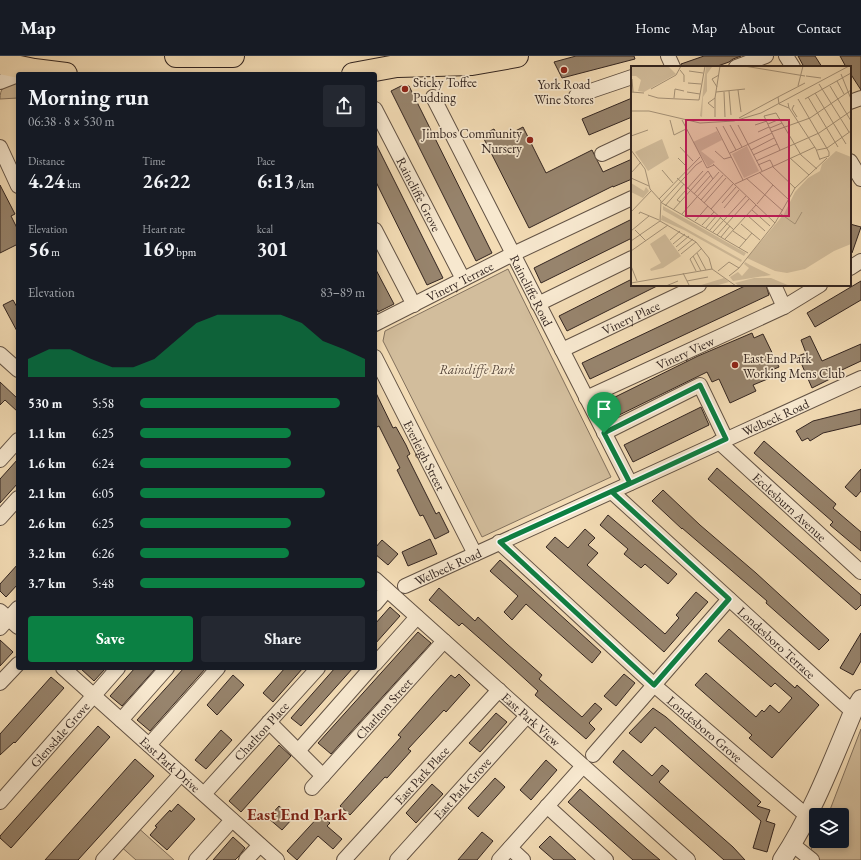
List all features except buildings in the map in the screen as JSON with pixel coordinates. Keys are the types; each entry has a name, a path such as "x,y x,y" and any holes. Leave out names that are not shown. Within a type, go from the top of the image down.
{"highway":[{"path":"176,56 233,56"},
{"path":"364,72 439,56"},
{"path":"398,66 472,64 517,56"},
{"path":"0,63 22,72"}],"street":[{"path":"739,66 766,56"},
{"path":"786,56 792,66"},
{"path":"0,82 16,76"},
{"path":"576,96 631,77"},
{"name":"Raincliffe Road","path":"433,98 630,483"},
{"path":"851,102 861,98"},
{"name":"Raincliffe Grove","path":"377,113 463,280"},
{"path":"602,154 631,140"},
{"path":"0,147 16,182"},
{"path":"851,163 861,180"},
{"name":"Vinery Terrace","path":"377,323 513,254 631,198"},
{"path":"377,234 414,305"},
{"path":"538,304 631,258"},
{"path":"851,267 861,261"},
{"name":"Vinery Place","path":"562,350 697,286"},
{"path":"774,286 784,306"},
{"name":"Vinery View","path":"586,398 784,306 818,286"},
{"path":"0,354 16,368"},
{"name":"Everleigh Street","path":"377,362 476,554"},
{"name":"Welbeck Road","path":"405,586 861,378"},
{"path":"604,433 700,385 722,441"},
{"name":"Ecclesburn Avenue","path":"722,441 861,572"},
{"path":"0,460 9,443"},
{"name":"Londesboro Terrace","path":"612,492 729,599 857,705"},
{"path":"0,518 16,500"},
{"name":"Londesboro Grove","path":"500,542 654,685 807,816"},
{"name":"East Park View","path":"377,581 528,716 588,761 688,860"},
{"path":"377,602 387,590"},
{"path":"499,860 588,761 729,599"},
{"path":"7,621 16,610"},
{"path":"377,662 417,617"},
{"name":"Charlton Street","path":"312,788 444,641"},
{"path":"0,684 16,666"},
{"name":"East Park Drive","path":"67,670 148,745 277,860"},
{"name":"Glensdale Grove","path":"0,802 116,670"},
{"path":"121,720 165,670"},
{"path":"148,745 216,670"},
{"name":"Charlton Place","path":"204,794 316,670"},
{"path":"298,751 369,670"},
{"name":"East Park Place","path":"344,860 499,690"},
{"path":"782,860 807,816 857,705"},
{"name":"East Park Grove","path":"397,860 528,716"},
{"path":"269,722 323,776"},
{"path":"103,860 181,774"},
{"path":"547,806 606,860"},
{"path":"196,860 232,820"},
{"path":"792,844 812,860"},
{"path":"246,860 260,845"},
{"path":"510,848 523,860"}],"green space":[{"path":"12,83 16,83 16,98 0,99 3,88"},
{"name":"Raincliffe Park","path":"508,269 611,477 482,537 383,341 385,331"},
{"path":"861,729 861,860 803,860 812,848 849,848 849,808 831,808"},
{"path":"135,825 174,860 136,860 118,844"}],"place":[{"name":"York Road Wine Stores","path":"564,70"},
{"name":"Sticky Toffee Pudding","path":"405,89"},
{"name":"Jimbos Community Nursery","path":"530,140"},
{"name":"East End Park Working Mens Club","path":"735,365"}],"district":[{"name":"East End Park","path":"297,814"}],"route":[{"path":"700,385 726,439 612,492 729,599 654,685 500,542 630,483 604,433 700,385"}]}
